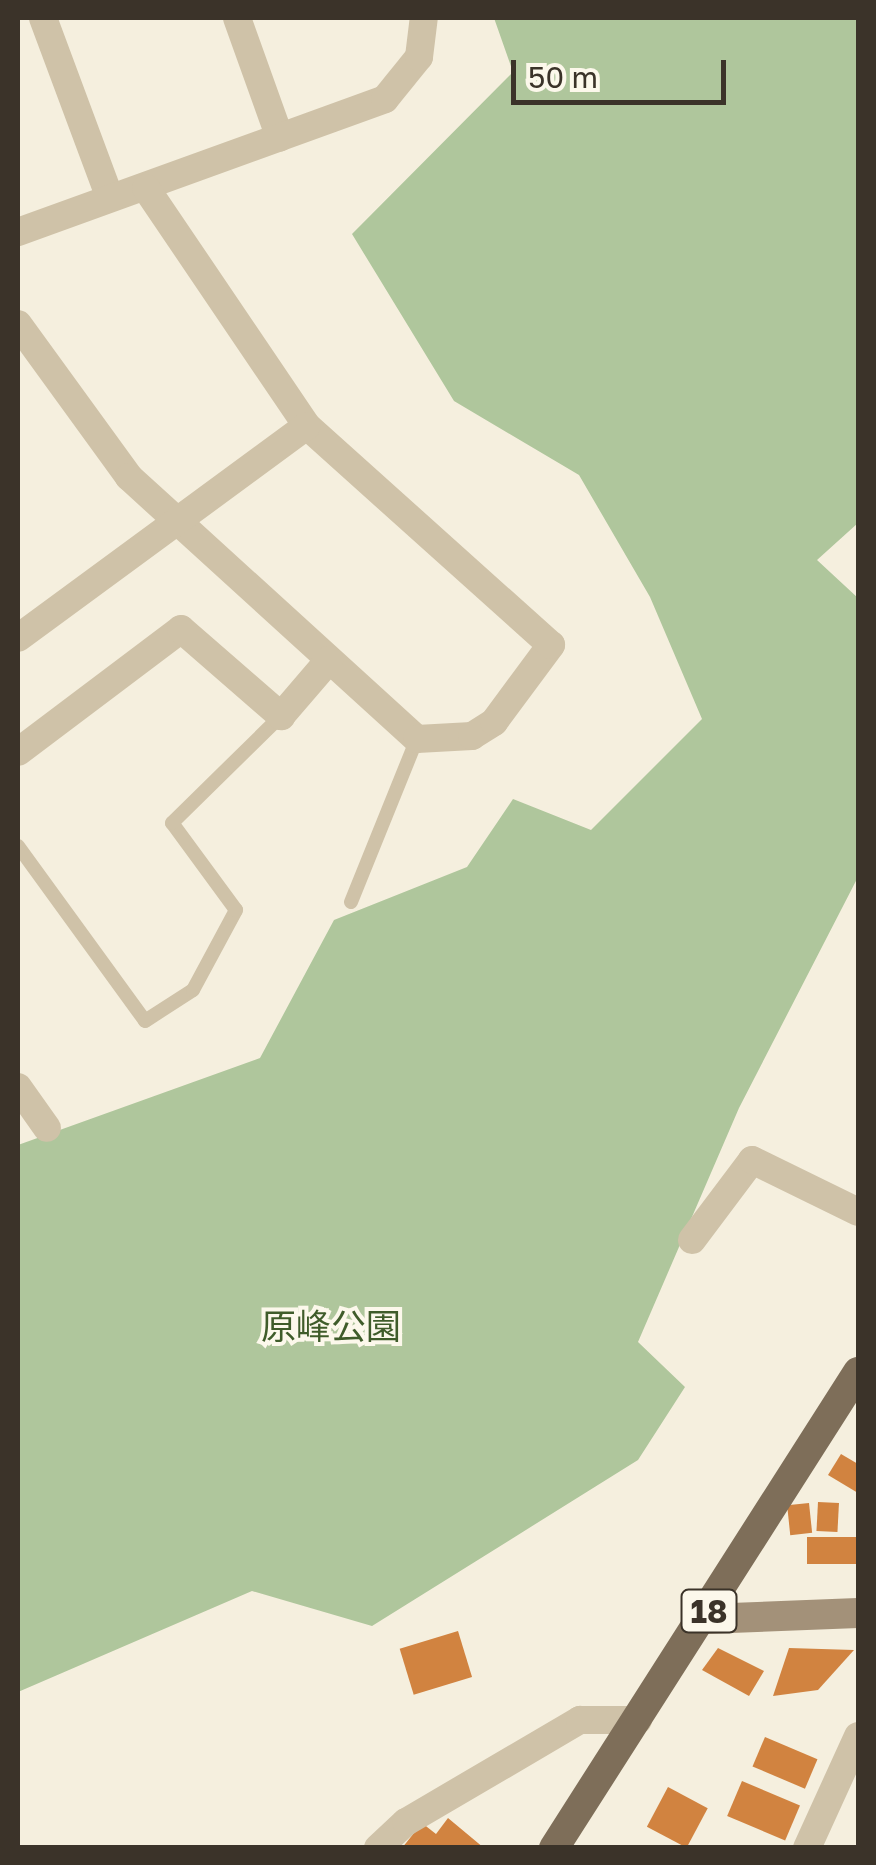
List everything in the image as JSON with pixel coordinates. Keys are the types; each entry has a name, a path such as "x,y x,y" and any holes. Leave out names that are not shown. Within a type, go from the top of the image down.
{"main road":[{"name":"18","path":"554,1848 704,1619 858,1372"}],"street":[{"path":"44,18 110,198"},
{"path":"237,18 280,138"},
{"path":"18,232 280,138 396,90 419,57 424,18"},
{"path":"18,324 130,477 177,524 417,739 472,736 494,722 551,645 307,426 146,188"},
{"path":"18,636 307,426"},
{"path":"18,752 182,629 281,716 329,660"},
{"path":"18,1087 47,1128"},
{"path":"692,1240 752,1160 858,1212"},
{"path":"704,1619 858,1613"},
{"path":"378,1848 406,1822 580,1720 638,1720"},
{"path":"807,1848 858,1736"}],"lane":[{"path":"18,846 144,1021 193,990 236,910 172,823 281,716"},
{"path":"352,902 417,739"}],"green space":[{"name":"原峰公園","path":"494,18 858,18 858,523 817,560 858,598 858,877 739,1108 638,1342 685,1387 638,1460 372,1626 252,1591 18,1692 18,1145 260,1058 334,920 467,867 513,799 591,830 702,719 650,597 579,475 454,401 352,234 513,72"}],"building":[{"path":"841,1454 858,1464 858,1493 828,1475"},
{"path":"818,1502 839,1503 837,1532 816,1531"},
{"path":"809,1503 812,1533 790,1535 787,1505"},
{"path":"807,1537 858,1537 858,1564 807,1564"},
{"path":"458,1631 472,1677 414,1695 400,1649"},
{"path":"718,1648 764,1671 749,1696 702,1670"},
{"path":"789,1648 854,1650 818,1690 773,1696"},
{"path":"765,1737 817,1759 805,1789 752,1766"},
{"path":"742,1781 800,1806 785,1841 727,1816"},
{"path":"668,1787 708,1808 687,1848 647,1827"},
{"path":"448,1818 484,1848 402,1848 422,1823 436,1834"}]}
